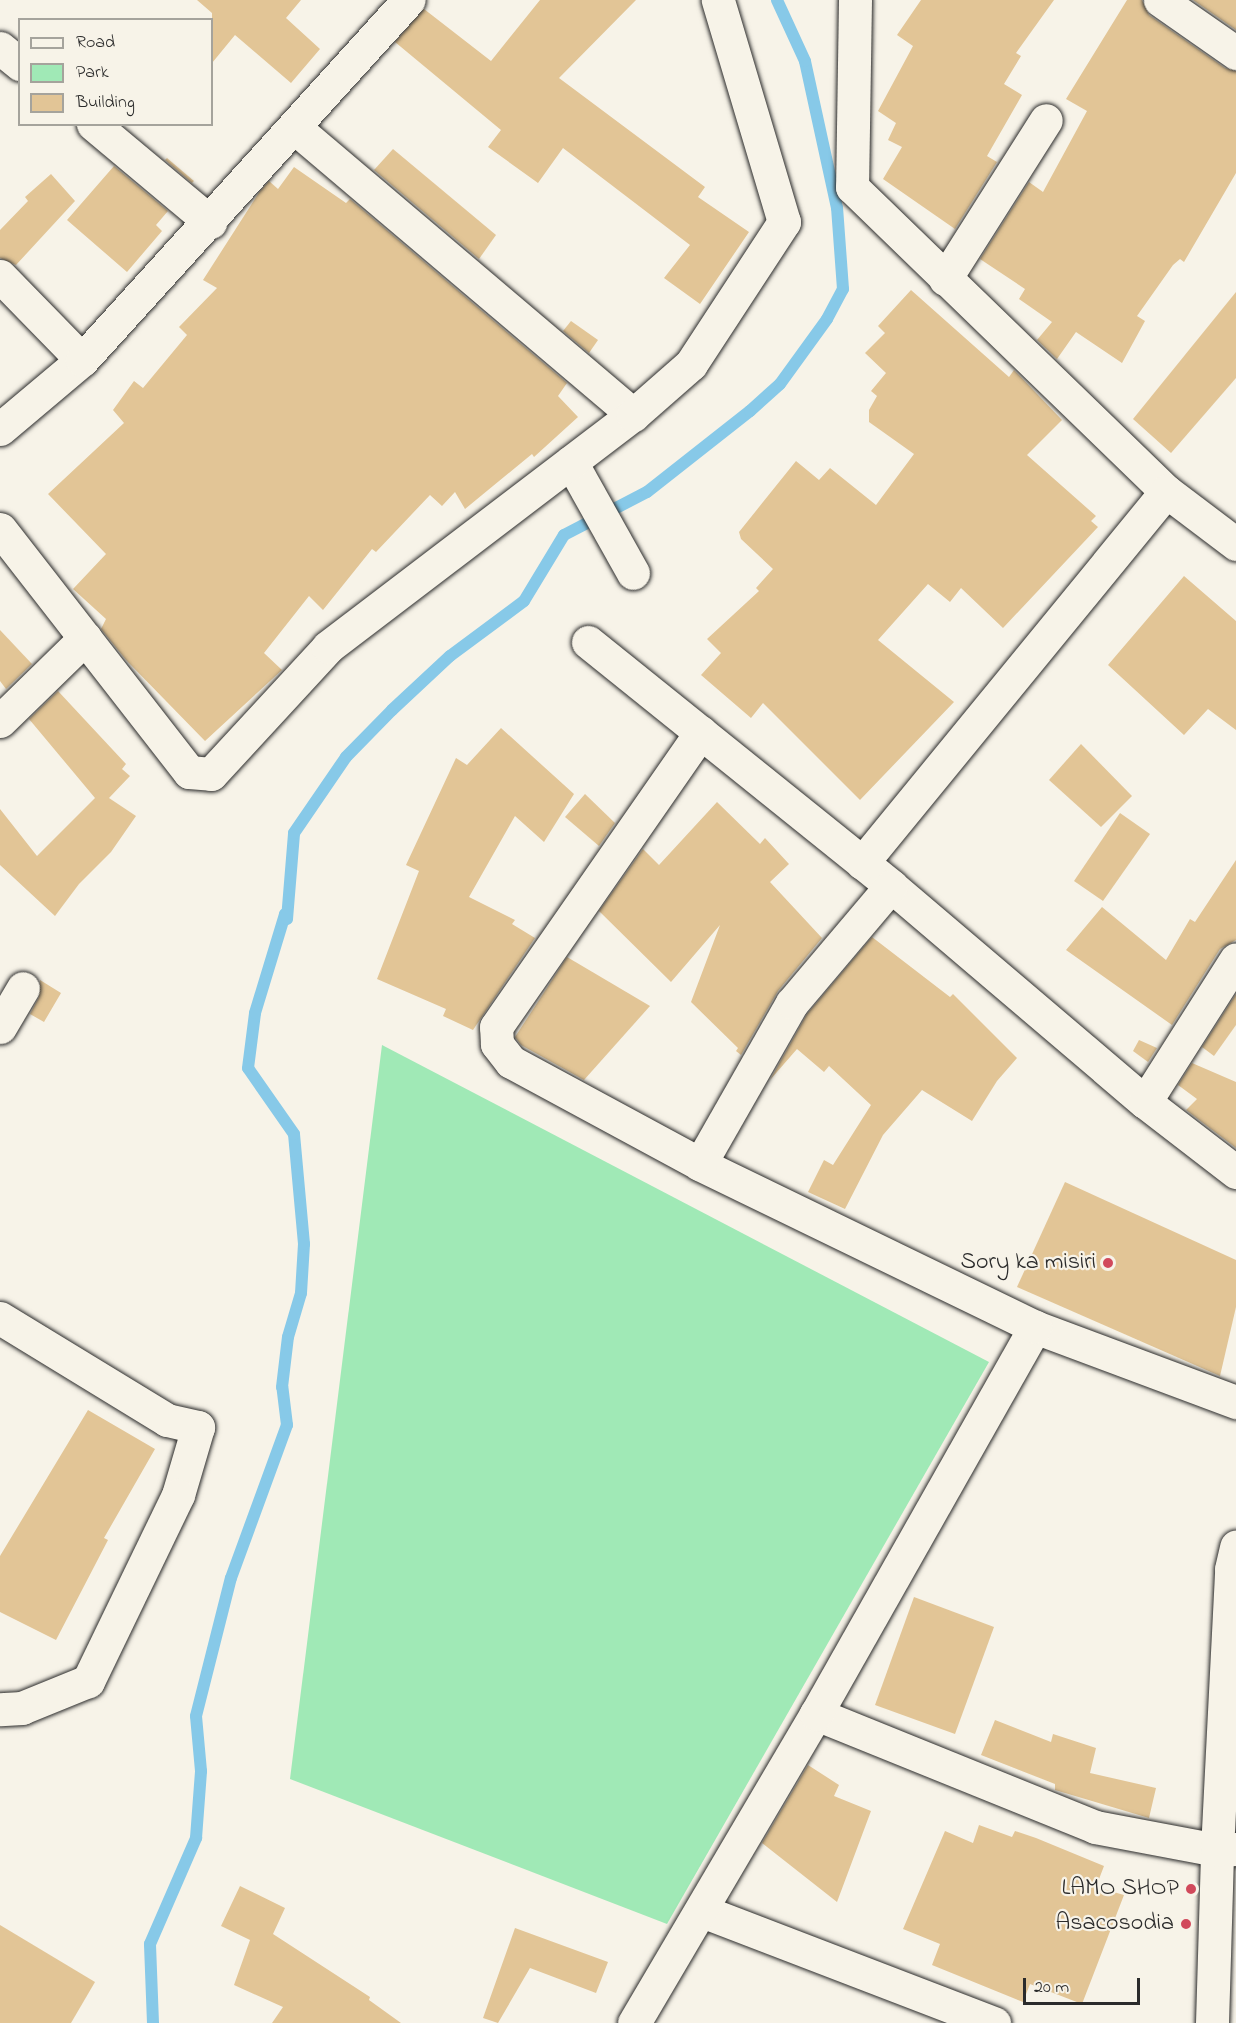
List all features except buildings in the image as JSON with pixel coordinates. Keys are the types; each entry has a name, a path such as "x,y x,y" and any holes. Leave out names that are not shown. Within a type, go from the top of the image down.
{"street":[{"path":"0,429 82,360 210,222 408,0"},
{"path":"0,529 189,772 211,774 328,647 575,469 691,364 784,222 718,0"},
{"path":"855,0 852,187 1166,491 1236,544"},
{"path":"1160,0 1236,53"},
{"path":"0,48 18,62"},
{"path":"945,279 1046,120"},
{"path":"95,126 210,222"},
{"path":"294,127 633,415"},
{"path":"0,276 82,360"},
{"path":"575,469 633,573"},
{"path":"862,863 1166,491"},
{"path":"0,721 85,638"},
{"path":"588,642 891,886 1145,1102 1236,1172"},
{"path":"701,732 496,1027 497,1044 511,1062 700,1164 1035,1327 1236,1402"},
{"path":"700,1164 792,1003 891,886"},
{"path":"1145,1102 1236,959"},
{"path":"0,1027 23,988"},
{"path":"0,1318 167,1420 198,1427 178,1495 88,1681 22,1708 0,1709"},
{"path":"634,2023 816,1714 1035,1327"},
{"path":"1212,2023 1226,1850 1231,1569 1236,1547"},
{"path":"816,1714 1095,1827 1226,1850"},
{"path":"702,1911 994,2023"}],"green space":[{"path":"382,1045 989,1362 667,1924 290,1779"}],"waterway":[{"path":"153,2023 150,1944 196,1838 201,1771 196,1716 231,1578 287,1425 282,1387 288,1337 301,1293 304,1244 294,1134 248,1068 255,1013 285,914 287,919 294,833 346,757 392,710 450,656 524,601 564,535 647,492 750,411 780,384 827,319 843,289 837,208 805,61 777,0"}],"place":[{"name":"Sory ka misiri","path":"1108,1263"},
{"name":"LAMO SHOP","path":"1191,1889"},
{"name":"Asacosodia","path":"1186,1924"}]}
